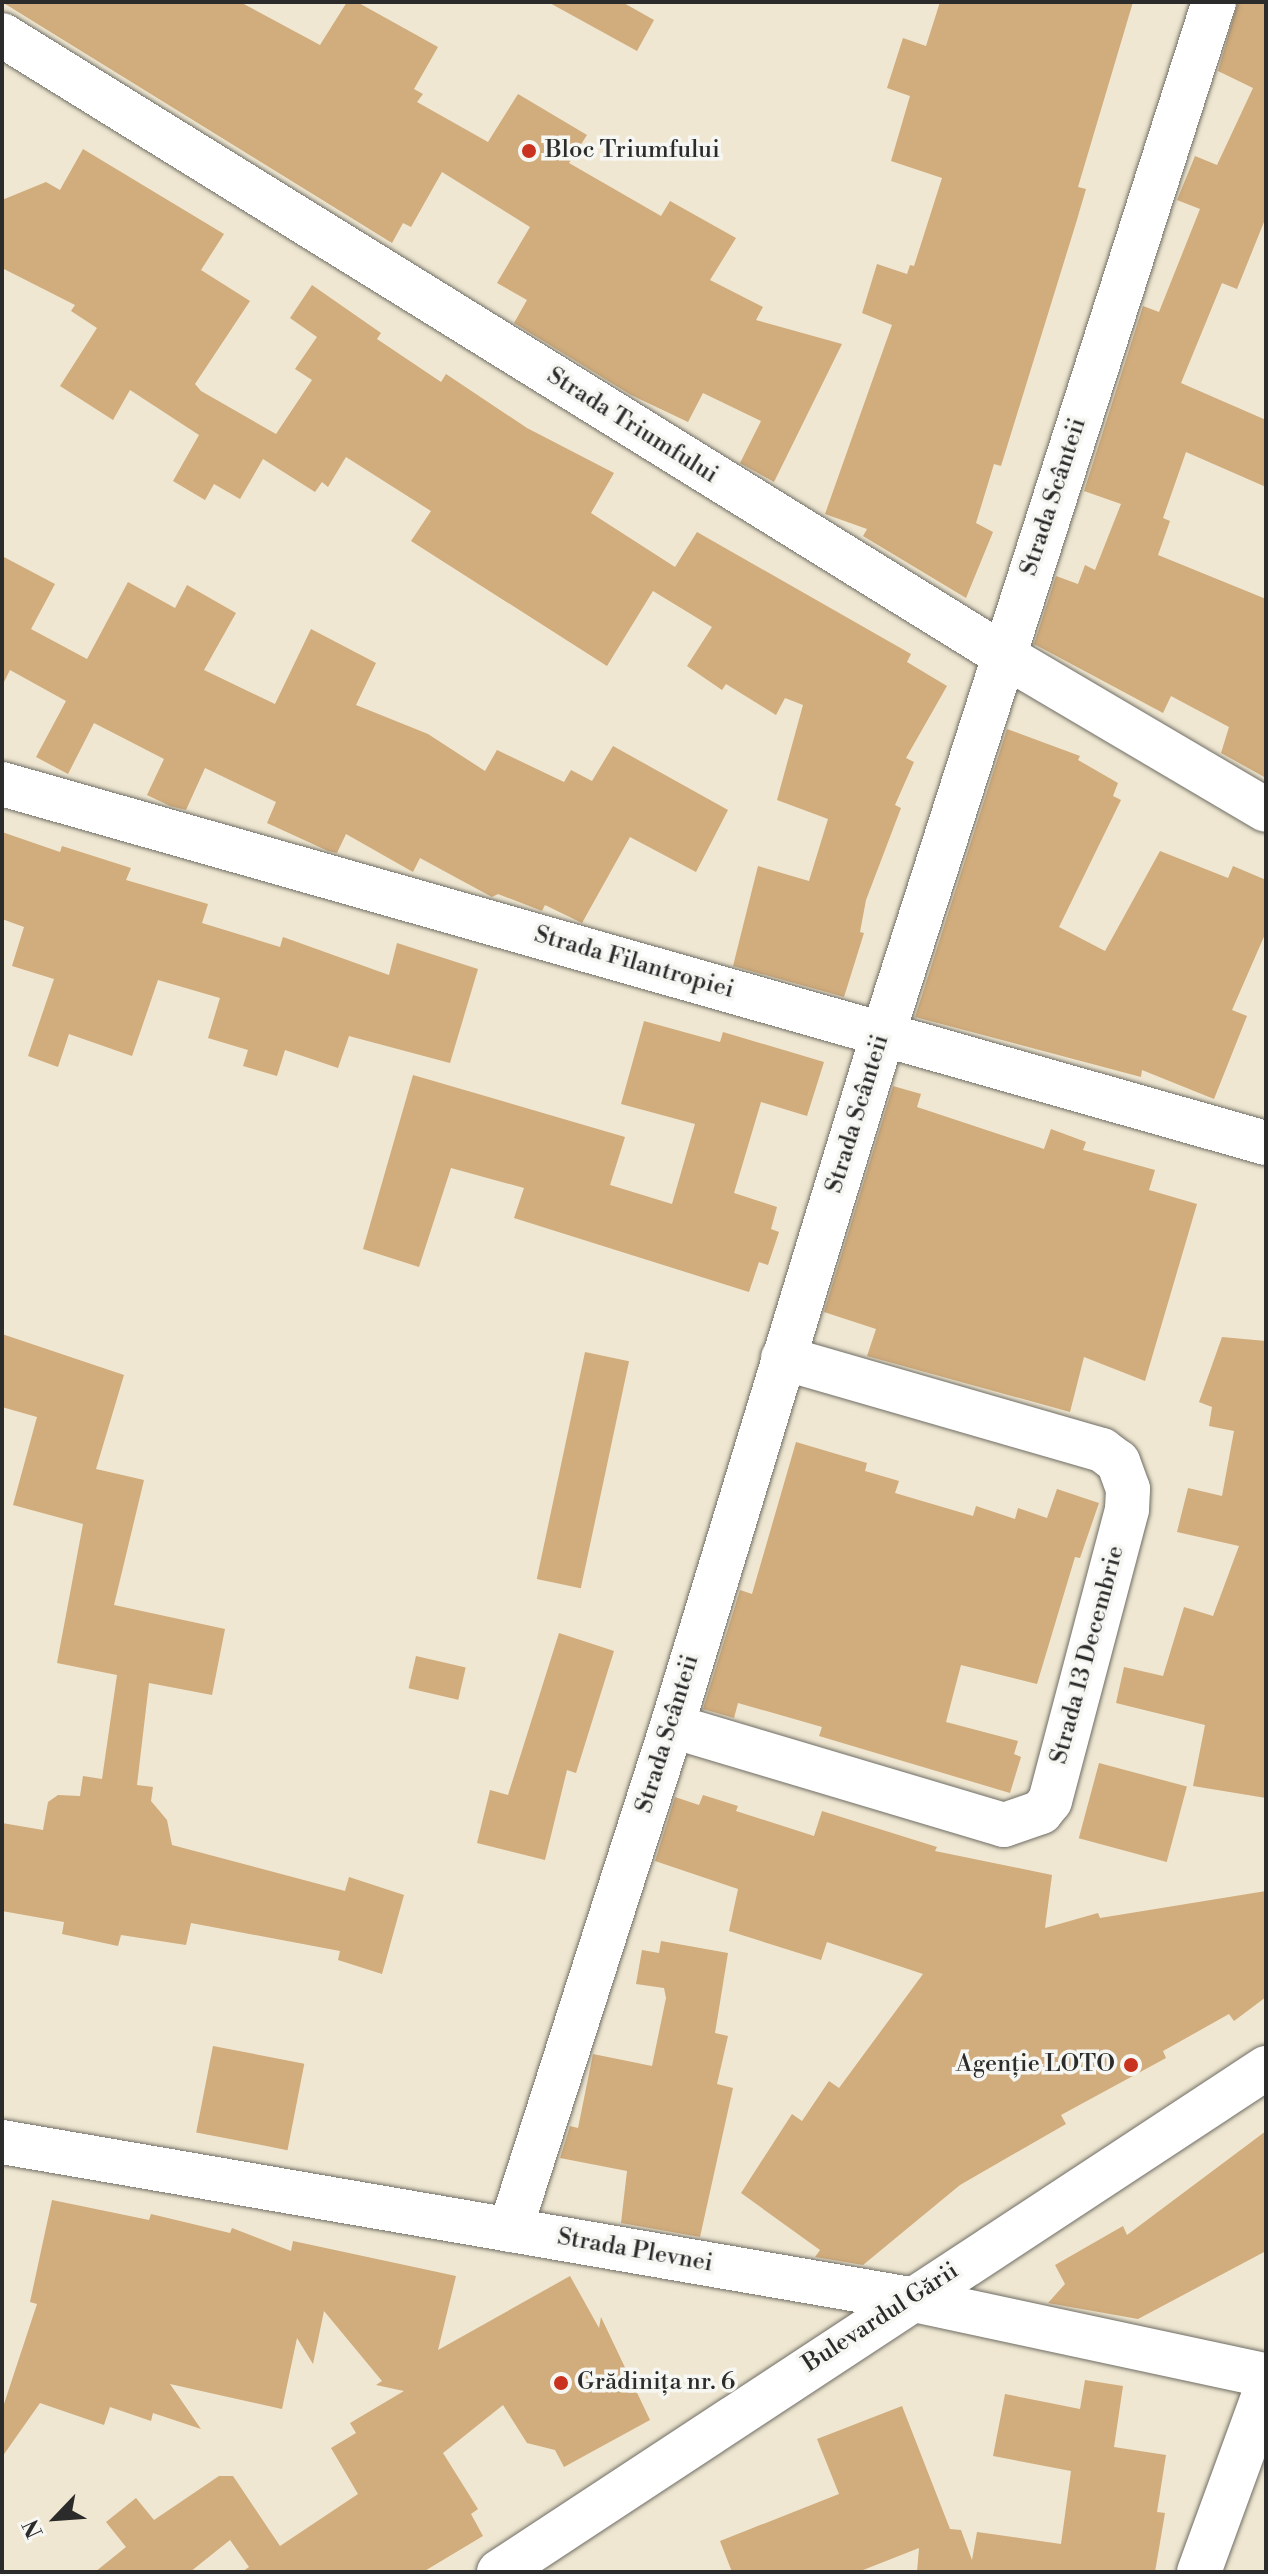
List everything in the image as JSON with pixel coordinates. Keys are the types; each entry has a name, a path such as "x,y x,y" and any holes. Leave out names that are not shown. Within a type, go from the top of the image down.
{"street":[{"name":"Strada Scânteii","path":"510,2230 672,1726 883,1034 1214,2"},
{"name":"Strada Triumfului","path":"2,35 1003,655 1266,810"},
{"name":"Strada Filantropiei","path":"2,784 1266,1143"},
{"name":"Strada 13 Decembrie","path":"672,1726 1004,1825 1041,1812 1050,1801 1127,1509 1128,1489 1118,1462 1102,1450 783,1358"},
{"name":"Bulevardul Gării","path":"499,2572 910,2299 1266,2068"},
{"name":"Strada Plevnei","path":"2,2142 910,2299 1266,2375"},
{"path":"1199,2572 1266,2389"}],"building":[{"path":"2,2 240,2 320,45 347,2 357,2 438,47 414,89 423,94 417,102 488,142 518,94 587,135 569,163 661,216 670,201 736,238 710,280 763,307 756,320 842,344 774,482 740,463 761,421 703,393 688,422 631,395 514,323 527,300 497,283 530,227 442,172 411,227 403,223 392,243"},
{"path":"548,2 622,2 654,20 637,51"},
{"path":"940,2 1133,2 1078,187 1086,189 1076,223 1001,466 994,464 976,523 993,532 966,598 863,536 867,529 825,514 892,325 862,313 877,264 907,274 910,265 914,266 942,178 891,161 910,96 887,88 903,38 926,46"},
{"path":"1238,2 1266,2 1266,217 1237,289 1222,283 1181,383 1266,420 1266,487 1186,452 1163,518 1170,521 1158,555 1266,599 1266,778 1221,753 1229,727 1171,696 1163,713 1034,644 1056,576 1078,584 1085,565 1095,570 1121,504 1084,491 1143,306 1159,312 1200,209 1177,200 1195,156 1217,165 1253,88 1218,71"},
{"path":"83,149 224,234 201,270 250,301 195,384 201,391 276,434 312,380 295,369 317,337 290,318 312,285 381,333 377,339 441,382 446,374 527,428 614,473 591,513 675,567 697,532 911,654 907,662 947,686 906,758 914,762 895,805 901,808 866,900 860,932 864,933 844,997 733,966 758,866 809,881 828,819 777,800 803,705 785,698 776,715 726,684 722,690 687,666 712,627 653,591 607,666 411,541 431,511 346,457 328,487 322,482 315,492 263,459 240,499 214,484 205,500 173,481 199,435 130,390 113,420 60,386 97,328 71,311 75,305 2,268 2,200 46,182 60,190"},
{"path":"2,556 55,584 31,629 87,659 128,582 175,608 187,585 236,613 204,670 275,704 311,629 376,663 356,705 428,734 485,771 497,750 564,782 571,770 592,781 613,746 728,810 696,872 630,837 582,923 545,905 542,911 498,894 492,897 420,858 413,872 346,834 337,853 328,851 267,823 276,802 205,768 186,810 170,806 147,795 164,759 94,723 68,774 36,757 66,701 10,670 2,686"},
{"path":"1007,729 1080,756 1078,760 1118,783 1113,796 1121,800 1059,927 1105,951 1160,851 1228,878 1233,866 1266,880 1266,932 1232,1010 1247,1016 1214,1099 1142,1070 1141,1077 915,1017"},
{"path":"2,832 60,852 62,846 131,868 126,880 208,904 202,923 280,947 283,937 389,975 397,943 478,969 450,1063 349,1036 338,1068 285,1050 277,1076 243,1066 248,1050 208,1038 220,998 158,980 132,1056 69,1034 58,1067 28,1056 54,979 12,966 24,927 2,919"},
{"path":"644,1021 720,1042 723,1032 824,1062 807,1116 761,1102 734,1193 777,1207 771,1229 779,1232 768,1265 759,1262 749,1292 514,1218 524,1188 451,1168 419,1267 363,1249 413,1075 625,1137 610,1185 672,1204 695,1124 621,1104"},
{"path":"893,1086 921,1094 917,1107 1044,1149 1051,1129 1086,1142 1083,1150 1155,1170 1149,1190 1197,1204 1145,1381 1084,1357 1070,1412 867,1356 876,1329 824,1312"},
{"path":"2,1334 124,1375 96,1469 144,1480 114,1605 225,1629 212,1695 149,1683 137,1785 153,1787 151,1801 167,1820 172,1845 345,1891 349,1877 404,1895 382,1974 338,1960 340,1951 191,1923 186,1945 121,1935 118,1946 62,1934 64,1922 2,1911 2,1823 43,1830 48,1802 58,1795 80,1796 83,1776 102,1779 117,1675 57,1663 83,1524 13,1505 37,1417 2,1407"},
{"path":"1222,1337 1266,1341 1266,1798 1193,1786 1205,1725 1116,1703 1124,1667 1163,1676 1184,1607 1213,1616 1239,1546 1177,1532 1188,1488 1222,1496 1234,1431 1209,1426 1212,1407 1199,1402"},
{"path":"585,1352 629,1361 581,1588 537,1579"},
{"path":"796,1442 867,1463 865,1471 899,1481 895,1493 973,1516 976,1506 1015,1519 1018,1508 1047,1518 1057,1489 1099,1503 1080,1558 1075,1557 1037,1684 961,1665 946,1722 1018,1741 1014,1754 1021,1757 1010,1793 819,1736 822,1727 738,1703 734,1718 703,1709 740,1590 752,1594"},
{"path":"559,1633 614,1651 576,1773 567,1770 545,1860 477,1843 490,1790 508,1795"},
{"path":"416,1656 466,1667 458,1700 409,1688"},
{"path":"1099,1763 1187,1787 1167,1862 1079,1838"},
{"path":"703,1795 738,1806 736,1811 814,1836 822,1811 937,1847 935,1851 1052,1875 1045,1928 1098,1913 1100,1918 1266,1891 1266,1997 1234,2021 1229,2014 1163,2051 1166,2058 1061,2115 1066,2124 960,2185 863,2265 815,2257 820,2250 741,2193 792,2114 802,2121 829,2081 839,2088 923,1974 827,1942 821,1960 729,1931 738,1889 655,1861 675,1797 699,1805"},
{"path":"661,1941 728,1953 715,2033 728,2036 717,2084 733,2088 700,2237 621,2223 627,2171 560,2158 570,2126 578,2128 593,2054 652,2066 666,1998 664,1988 636,1984 642,1950 659,1953"},
{"path":"213,2046 304,2064 288,2150 196,2132"},
{"path":"1266,2131 1266,2251 1138,2319 1048,2303 1065,2284 1055,2265 1123,2226 1127,2235"},
{"path":"52,2200 149,2220 151,2214 230,2233 232,2228 291,2251 293,2241 456,2276 438,2350 570,2276 599,2328 601,2317 650,2420 564,2467 555,2450 527,2443 503,2405 443,2453 478,2509 471,2514 483,2536 423,2572 242,2572 249,2567 230,2540 190,2572 95,2572 126,2547 106,2522 136,2498 154,2520 219,2476 233,2476 280,2546 358,2494 331,2448 356,2433 350,2423 404,2391 376,2385 382,2381 324,2311 313,2364 297,2338 282,2409 170,2384 201,2429 153,2413 151,2421 110,2407 104,2425 40,2403 2,2457 2,2410 37,2304 30,2302"},
{"path":"1085,2380 1123,2386 1114,2447 1166,2455 1157,2512 1165,2513 1155,2572 917,2572 919,2548 858,2572 732,2572 720,2541 839,2494 817,2439 902,2406 950,2529 961,2530 972,2560 977,2532 1061,2544 1071,2471 993,2456 1005,2394 1080,2409"}],"place":[{"name":"Bloc Triumfului","path":"529,151"},
{"name":"Agenție LOTO","path":"1131,2065"},
{"name":"Grădinița nr. 6","path":"561,2383"}]}
